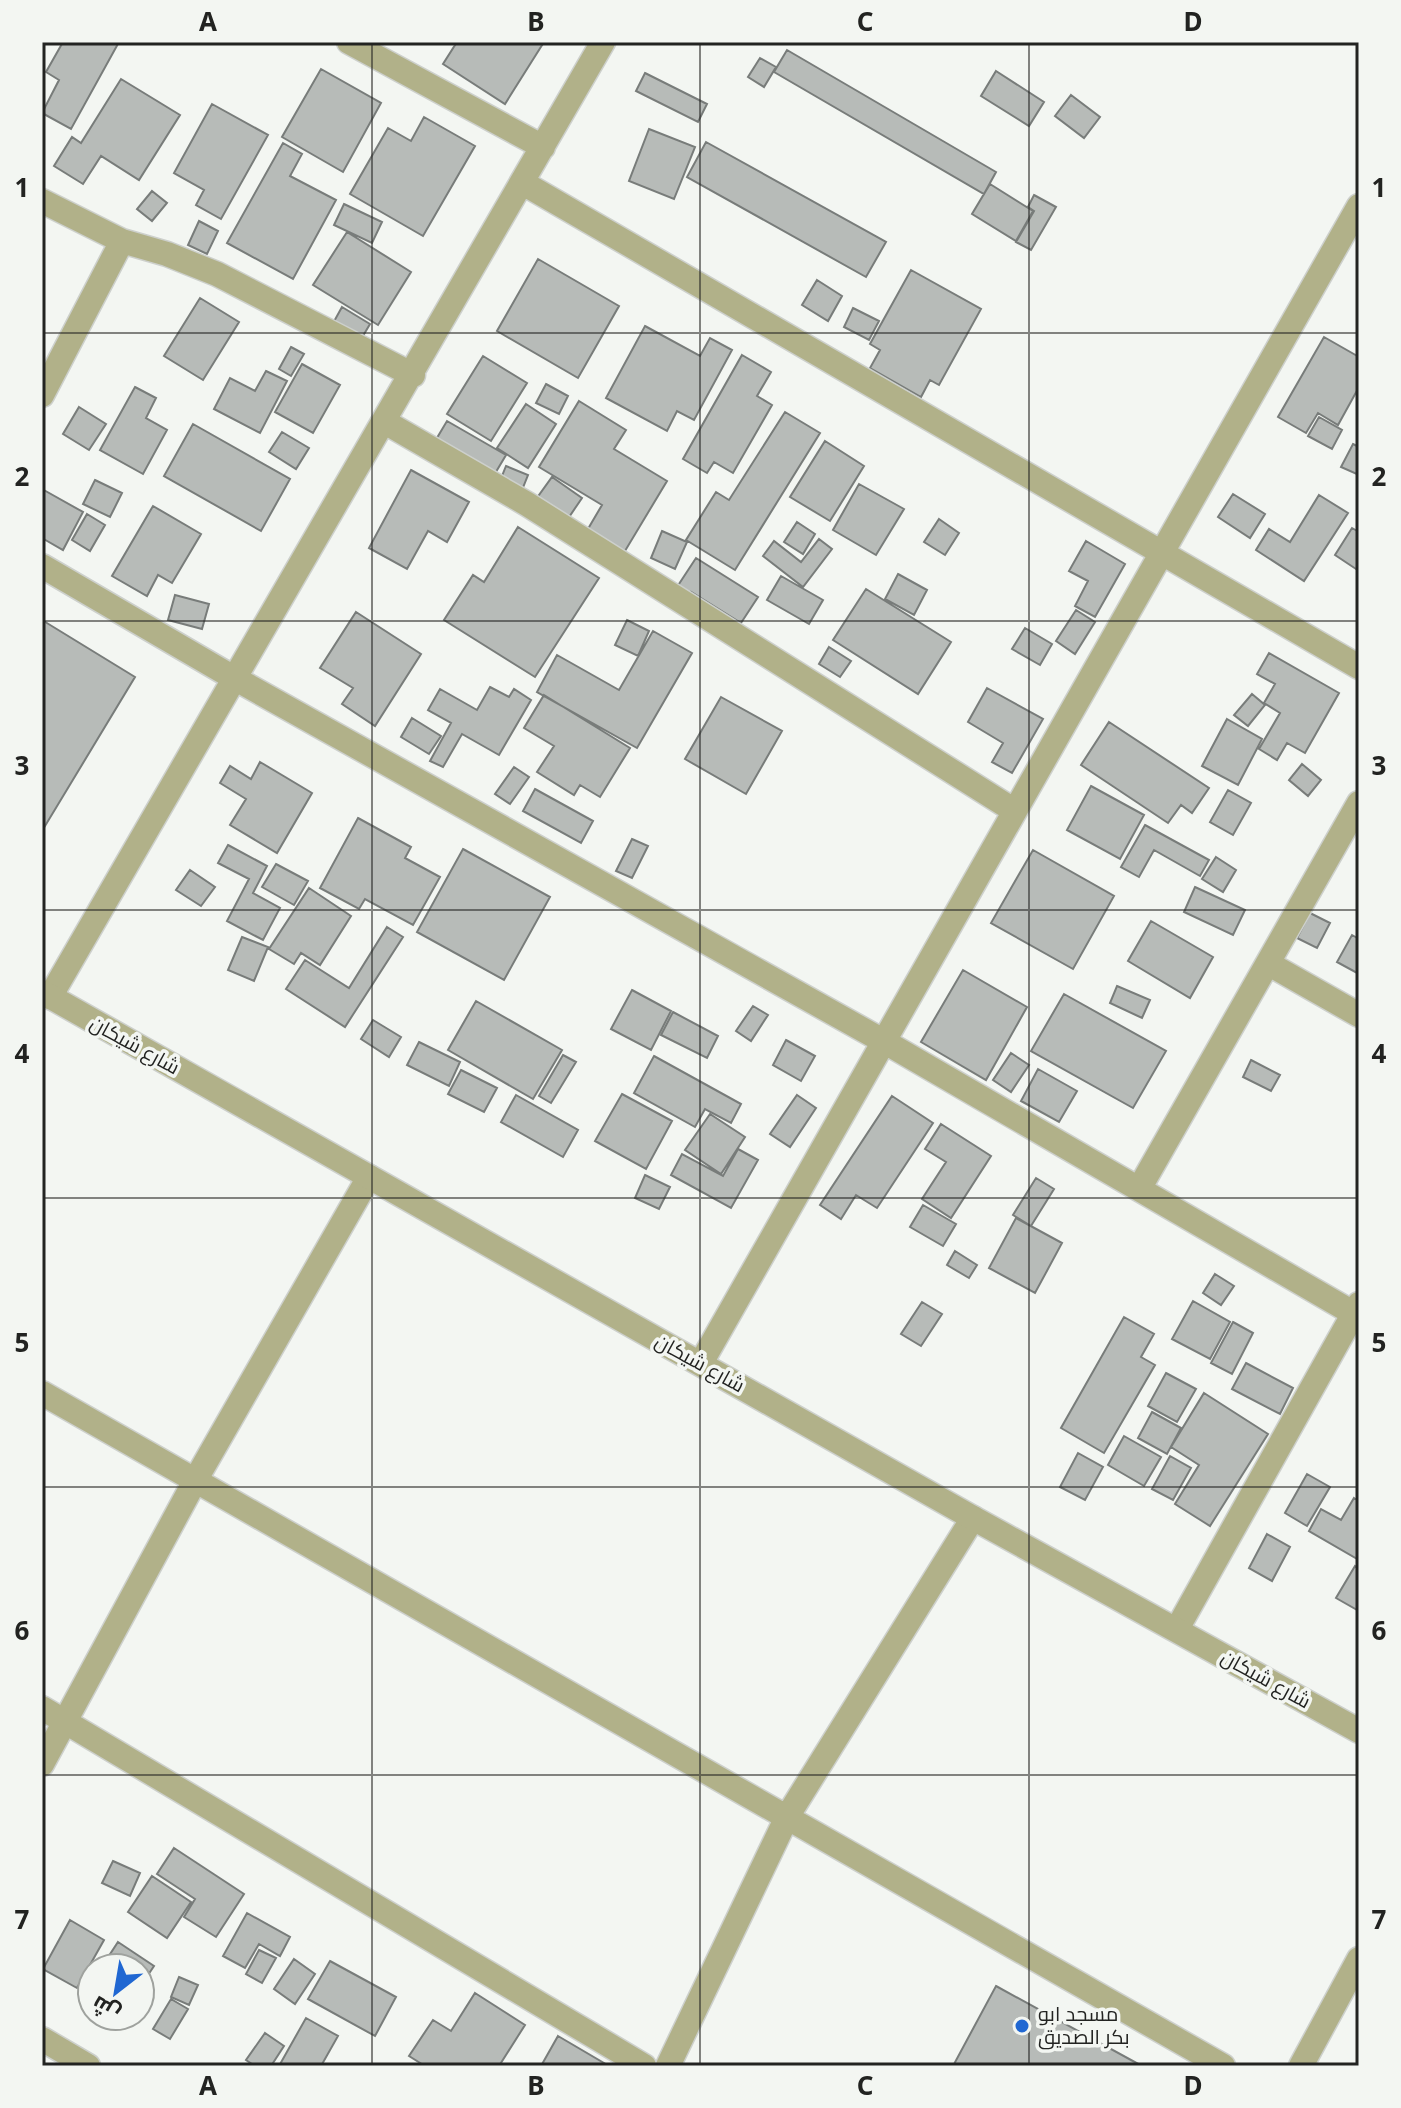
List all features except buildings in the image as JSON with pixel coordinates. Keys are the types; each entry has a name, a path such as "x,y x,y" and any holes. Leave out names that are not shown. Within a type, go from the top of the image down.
{"street":[{"path":"349,42 543,147"},
{"path":"46,994 413,375 603,42"},
{"path":"523,183 1359,667"},
{"path":"42,201 122,241 167,254 217,274 413,375"},
{"path":"701,1363 1359,206"},
{"path":"42,395 122,241"},
{"path":"385,422 527,504 1015,811"},
{"path":"42,566 234,678 885,1042 1139,1189 1356,1308 1177,1629"},
{"path":"1139,1189 1359,803"},
{"path":"1269,964 1359,1015"},
{"name":"شارع شيكان","path":"46,994 973,1518 1359,1731"},
{"path":"42,1764 196,1479 369,1177"},
{"path":"42,1393 1223,2066"},
{"path":"668,2066 787,1817 973,1518"},
{"path":"42,1708 644,2066"},
{"path":"1301,2066 1359,1959"},
{"path":"42,2039 88,2066"}],"place":[{"name":"مسجد ابو بكر الصديق","path":"1022,2026"}]}
